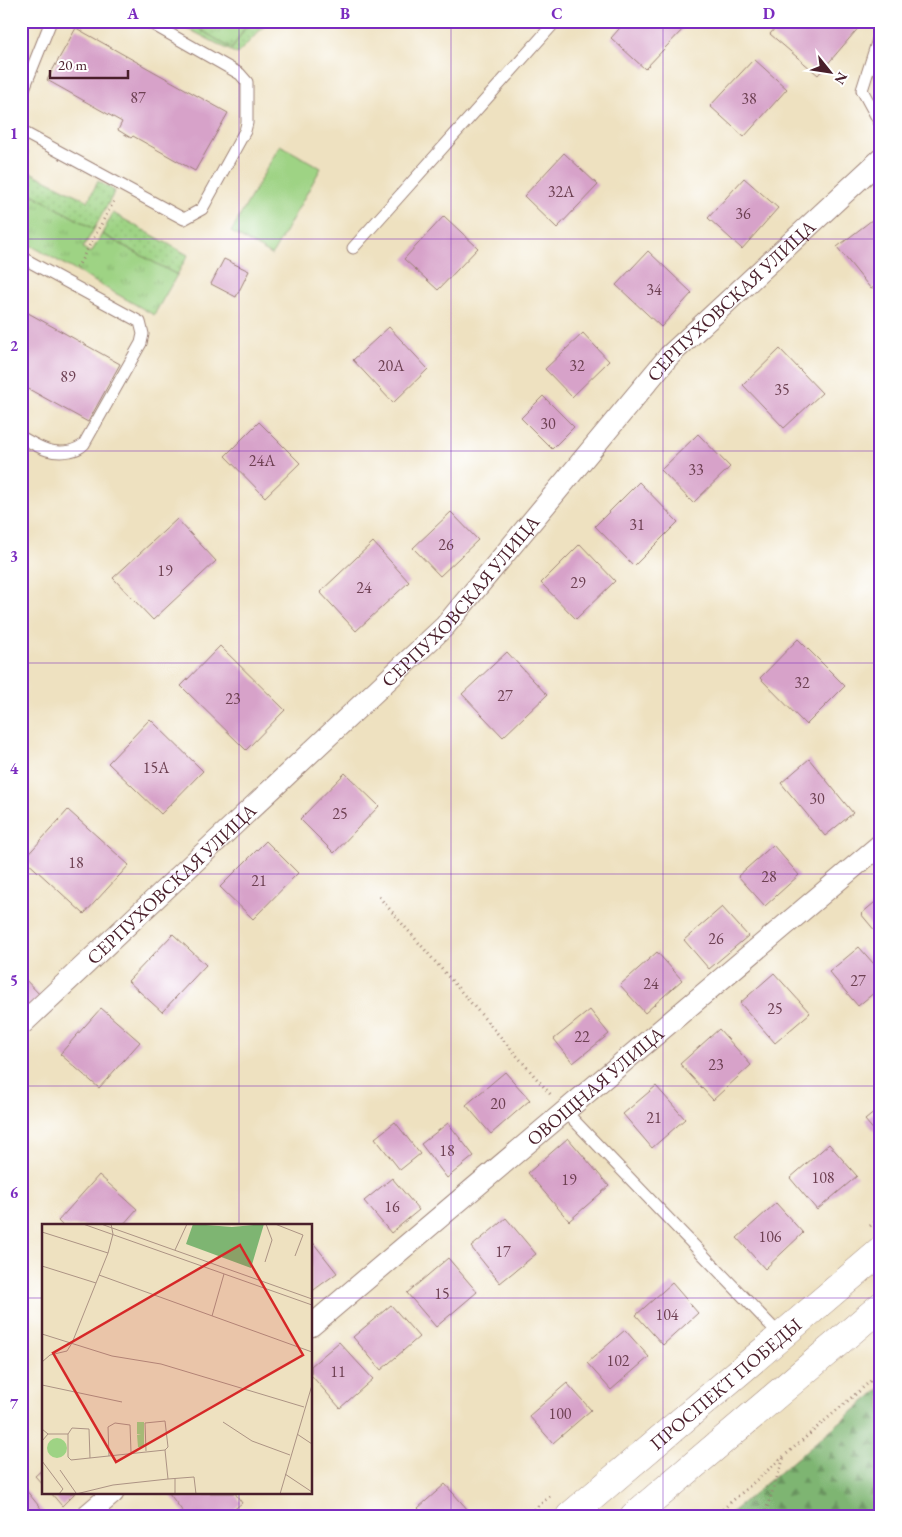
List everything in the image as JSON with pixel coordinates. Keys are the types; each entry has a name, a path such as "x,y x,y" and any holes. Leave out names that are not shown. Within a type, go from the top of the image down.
{"main road":[{"name":"ПРОСПЕКТ ПОБЕДЫ","path":"570,1516 881,1251"},
{"path":"634,1516 881,1306"}],"street":[{"name":"СЕРПУХОВСКАЯ УЛИЦА","path":"21,1025 445,626 669,356 881,159"},
{"name":"ОВОЩНАЯ УЛИЦА","path":"312,1325 881,844"},
{"path":"86,1516 112,1494"}],"lane":[{"path":"21,96 51,21"},
{"path":"21,131 184,219 191,217 202,209 242,138 247,123 247,82 244,77 147,21"},
{"path":"353,248 556,21"},
{"path":"881,30 862,90 881,124"},
{"path":"21,257 140,322 143,334 140,343 80,449 57,453 42,449 21,437"},
{"path":"566,1112 781,1336"}],"path":[{"path":"69,283 123,186"},
{"path":"379,898 566,1112"},
{"path":"715,1516 881,1372"},
{"path":"764,1516 785,1455"}],"green space":[{"path":"187,21 232,49 249,21 269,21 237,54 175,22"},
{"path":"187,21 249,21 232,49"},
{"path":"280,145 321,168 272,255 231,232"},
{"path":"25,149 28,153 22,168 88,201 98,181 115,191 94,229 21,188 21,158"},
{"path":"21,188 94,229 83,248 91,253 102,234 177,275 154,315 21,240"},
{"path":"113,213 188,255 177,275 102,234"},
{"path":"881,1388 881,1516 727,1516"}],"building":[{"path":"626,21 679,21 685,27 645,69 611,38"},
{"path":"781,21 857,21 861,25 818,75 770,34"},
{"path":"76,28 228,113 195,171 133,136 131,138 118,130 122,122 47,80"},
{"path":"754,59 787,89 744,137 710,106"},
{"path":"564,153 598,185 557,228 524,196"},
{"path":"744,178 778,208 742,249 708,218"},
{"path":"881,213 881,282 871,289 837,247"},
{"path":"444,216 478,248 438,290 404,259"},
{"path":"648,251 692,293 661,327 616,285"},
{"path":"224,259 249,271 236,297 211,284"},
{"path":"21,309 120,364 88,422 25,387 24,389 21,388"},
{"path":"389,327 428,369 393,403 353,360"},
{"path":"583,333 609,361 572,397 545,369"},
{"path":"780,349 822,393 784,428 743,385"},
{"path":"543,396 574,427 552,449 521,418"},
{"path":"259,422 300,463 265,497 225,456"},
{"path":"698,434 730,467 693,503 661,470"},
{"path":"639,482 678,522 634,566 595,526"},
{"path":"451,512 478,540 440,576 413,548"},
{"path":"177,519 216,561 153,620 113,578"},
{"path":"373,542 409,582 356,631 320,592"},
{"path":"580,544 615,581 576,619 541,583"},
{"path":"798,639 845,686 806,725 760,678"},
{"path":"220,646 285,710 246,750 181,686"},
{"path":"507,652 547,695 503,737 462,694"},
{"path":"150,719 203,771 161,814 108,763"},
{"path":"809,759 853,813 825,836 781,783"},
{"path":"345,773 379,806 334,853 300,819"},
{"path":"68,810 129,865 84,914 24,859"},
{"path":"266,841 298,873 253,919 220,887"},
{"path":"773,845 799,875 765,906 738,876"},
{"path":"881,897 881,938 861,914"},
{"path":"722,907 748,936 709,969 684,940"},
{"path":"173,934 206,965 162,1012 128,981"},
{"path":"859,947 881,972 881,987 858,1006 829,972"},
{"path":"657,952 682,980 645,1013 620,985"},
{"path":"774,973 810,1013 775,1043 740,1003"},
{"path":"21,975 42,997 21,1016"},
{"path":"101,1008 140,1042 99,1088 60,1054"},
{"path":"590,1010 609,1034 573,1063 554,1039"},
{"path":"719,1029 751,1065 713,1100 680,1064"},
{"path":"505,1072 530,1100 491,1134 466,1105"},
{"path":"656,1086 685,1119 652,1148 623,1114"},
{"path":"881,1107 881,1139 865,1120"},
{"path":"395,1122 420,1154 400,1170 375,1138"},
{"path":"448,1123 474,1156 447,1178 421,1144"},
{"path":"568,1138 609,1186 569,1221 528,1173"},
{"path":"829,1144 857,1176 817,1210 790,1178"},
{"path":"99,1175 137,1209 124,1224 61,1224 58,1221"},
{"path":"392,1178 419,1210 391,1233 364,1201"},
{"path":"776,1203 803,1233 765,1269 737,1238"},
{"path":"506,1218 536,1254 500,1283 471,1247"},
{"path":"312,1241 337,1273 312,1291"},
{"path":"448,1258 477,1292 436,1327 407,1293"},
{"path":"672,1283 698,1313 663,1345 636,1315"},
{"path":"391,1305 419,1337 381,1370 353,1337"},
{"path":"625,1330 649,1357 611,1390 587,1363"},
{"path":"339,1342 373,1379 340,1408 312,1376 312,1365"},
{"path":"567,1383 591,1410 553,1443 529,1416"},
{"path":"42,1470 42,1484 35,1476"},
{"path":"21,1484 47,1516 21,1516"},
{"path":"445,1484 469,1511 464,1516 425,1516 418,1508"},
{"path":"52,1494 74,1494 62,1506"},
{"path":"170,1494 236,1494 242,1503 226,1516 186,1516"}]}
